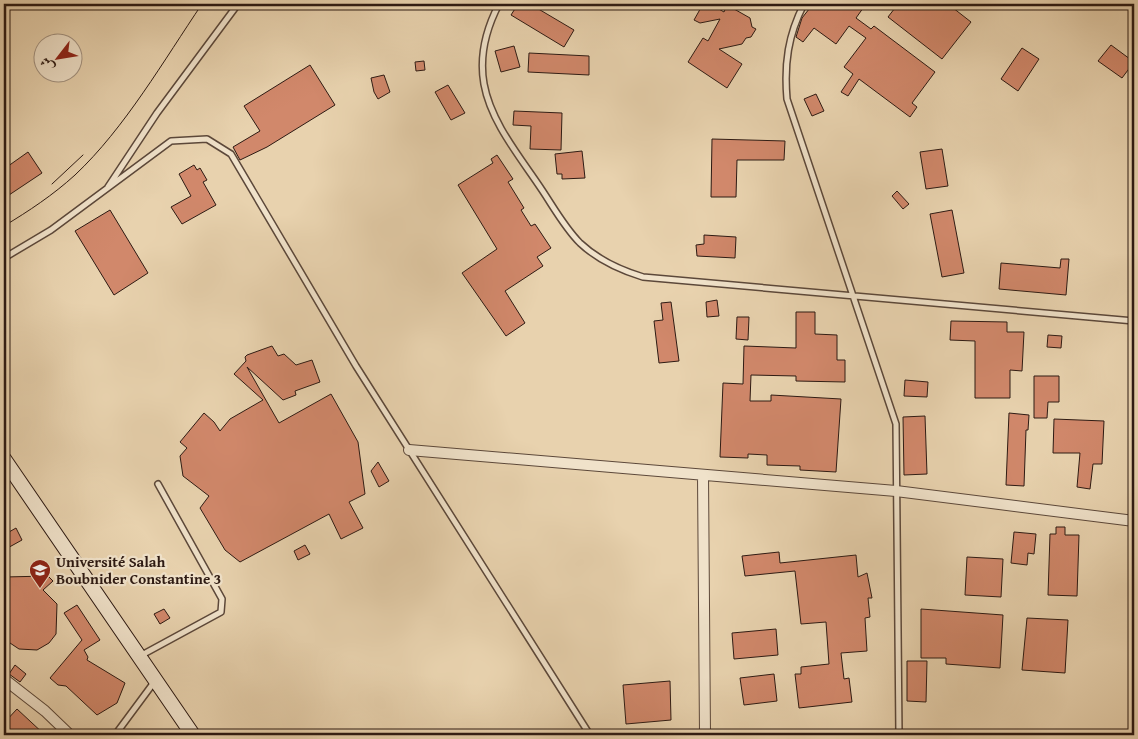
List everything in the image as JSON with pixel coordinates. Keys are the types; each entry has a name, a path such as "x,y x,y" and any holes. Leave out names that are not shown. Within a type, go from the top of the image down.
{"main road":[{"path":"4,459 193,735"}],"street":[{"path":"409,450 896,492 1134,521"},
{"path":"704,475 705,735"},
{"path":"4,679 45,711 70,735"}],"lane":[{"path":"105,191 157,114 238,4"},
{"path":"499,4 489,23 483,52 484,84 490,102 510,141 564,223 580,243 599,258 620,270 643,277 1134,321"},
{"path":"804,4 794,23 788,45 785,77 787,99 896,424 898,735"},
{"path":"4,258 51,230 171,141 207,139 231,154 356,366 590,735"},
{"path":"140,656 221,612 222,599 158,484"},
{"path":"115,735 156,680"}],"building":[{"path":"518,4 530,4 574,30 564,47 511,15"},
{"path":"703,4 710,4 724,12 727,5 750,18 752,27 756,29 751,37 746,38 742,44 719,49 742,64 727,88 688,62 703,38 708,41 720,19 700,23 694,20"},
{"path":"813,4 866,4 856,18 871,29 874,26 935,72 912,103 917,107 910,117 859,79 848,96 841,92 853,74 844,67 866,38 849,26 836,44 814,28 803,42 796,37 802,18"},
{"path":"898,4 948,4 971,22 942,59 888,17"},
{"path":"1111,45 1134,62 1122,78 1098,61"},
{"path":"514,46 520,67 501,72 495,51"},
{"path":"1022,48 1039,59 1018,91 1001,79"},
{"path":"529,53 589,56 589,75 528,72"},
{"path":"424,61 425,70 416,71 415,62"},
{"path":"310,65 335,105 267,147 240,160 233,147 260,131 244,106"},
{"path":"384,75 390,92 378,99 374,92 371,78"},
{"path":"448,85 465,113 451,120 435,92"},
{"path":"816,94 824,111 812,116 804,99"},
{"path":"514,111 562,113 561,150 530,149 531,126 513,125"},
{"path":"712,139 785,141 784,160 737,160 736,197 711,197"},
{"path":"942,149 948,186 926,189 920,152"},
{"path":"582,151 585,178 562,179 562,174 557,174 555,154"},
{"path":"28,152 42,173 9,195 4,187 4,169"},
{"path":"497,155 513,179 508,182 524,208 521,210 531,226 535,224 551,248 537,257 543,266 505,291 525,323 506,336 462,273 497,249 458,185 493,163 491,159"},
{"path":"194,165 197,170 200,168 207,180 203,182 216,205 182,224 171,207 191,196 179,174"},
{"path":"897,191 909,204 903,209 892,196"},
{"path":"110,210 148,273 114,295 75,231"},
{"path":"952,210 964,273 942,277 930,214"},
{"path":"704,235 736,237 735,258 697,256 696,245 704,244"},
{"path":"1061,259 1069,259 1066,295 999,289 1001,263 1060,268"},
{"path":"717,300 719,316 707,317 706,302"},
{"path":"671,302 679,361 659,363 654,321 663,320 661,303"},
{"path":"796,312 815,312 815,334 837,335 837,360 845,360 845,382 796,381 796,376 751,375 750,401 771,401 771,395 841,399 836,472 800,470 800,466 767,465 767,455 748,454 748,458 720,457 723,383 743,384 744,346 796,348"},
{"path":"737,317 749,317 748,340 736,339"},
{"path":"951,321 1007,322 1007,332 1024,332 1022,371 1010,370 1010,398 975,398 975,341 950,340"},
{"path":"1048,335 1062,336 1061,348 1047,347"},
{"path":"272,346 278,356 284,354 296,365 312,360 320,382 295,391 296,395 283,400 247,367 279,423 331,394 358,442 365,494 349,502 363,528 341,539 329,514 240,562 225,550 200,508 209,496 183,476 180,456 187,448 180,442 204,413 220,431 230,419 263,400 234,374 246,361 245,357 247,355"},
{"path":"1034,376 1059,376 1059,402 1048,402 1047,418 1034,418"},
{"path":"905,380 928,382 927,397 904,396"},
{"path":"1009,413 1029,415 1028,430 1026,430 1024,486 1006,485"},
{"path":"925,416 927,474 904,475 903,417"},
{"path":"1054,419 1104,421 1102,464 1093,464 1090,489 1077,487 1080,453 1053,453"},
{"path":"378,462 389,481 379,487 371,471"},
{"path":"1056,527 1065,527 1065,535 1079,535 1077,596 1048,595 1050,534 1056,534"},
{"path":"4,528 9,532 16,528 22,540 4,550"},
{"path":"1014,532 1036,534 1034,554 1028,553 1027,565 1011,563"},
{"path":"305,545 310,554 298,560 294,551"},
{"path":"779,552 780,563 856,555 858,577 867,573 872,598 868,598 870,617 865,618 867,651 841,653 844,679 849,678 852,702 799,708 795,674 801,674 801,667 829,664 826,622 801,624 795,571 745,576 742,556"},
{"path":"967,557 1003,559 1001,597 965,595"},
{"path":"48,576 53,581 43,590 57,604 56,634 49,643 37,650 19,649 4,639 4,577"},
{"path":"77,605 100,640 84,650 88,657 87,660 125,683 117,703 97,715 66,686 58,685 50,678 82,640 64,613"},
{"path":"164,609 170,618 160,624 154,614"},
{"path":"921,609 1003,615 1000,668 946,664 946,658 921,658"},
{"path":"1027,618 1068,620 1065,673 1022,670"},
{"path":"776,629 778,655 734,659 732,633"},
{"path":"907,661 927,661 926,702 907,701"},
{"path":"15,665 26,674 20,682 9,674"},
{"path":"774,674 777,701 744,705 740,678"},
{"path":"670,681 671,720 626,724 623,685"},
{"path":"17,709 45,735 4,735 4,723"}],"tram line":[{"path":"4,226 32,209 75,175 111,136 143,93 202,4"},
{"path":"52,184 83,155"}],"place":[{"name":"Université Salah Boubnider Constantine 3","path":"40,589"}]}
